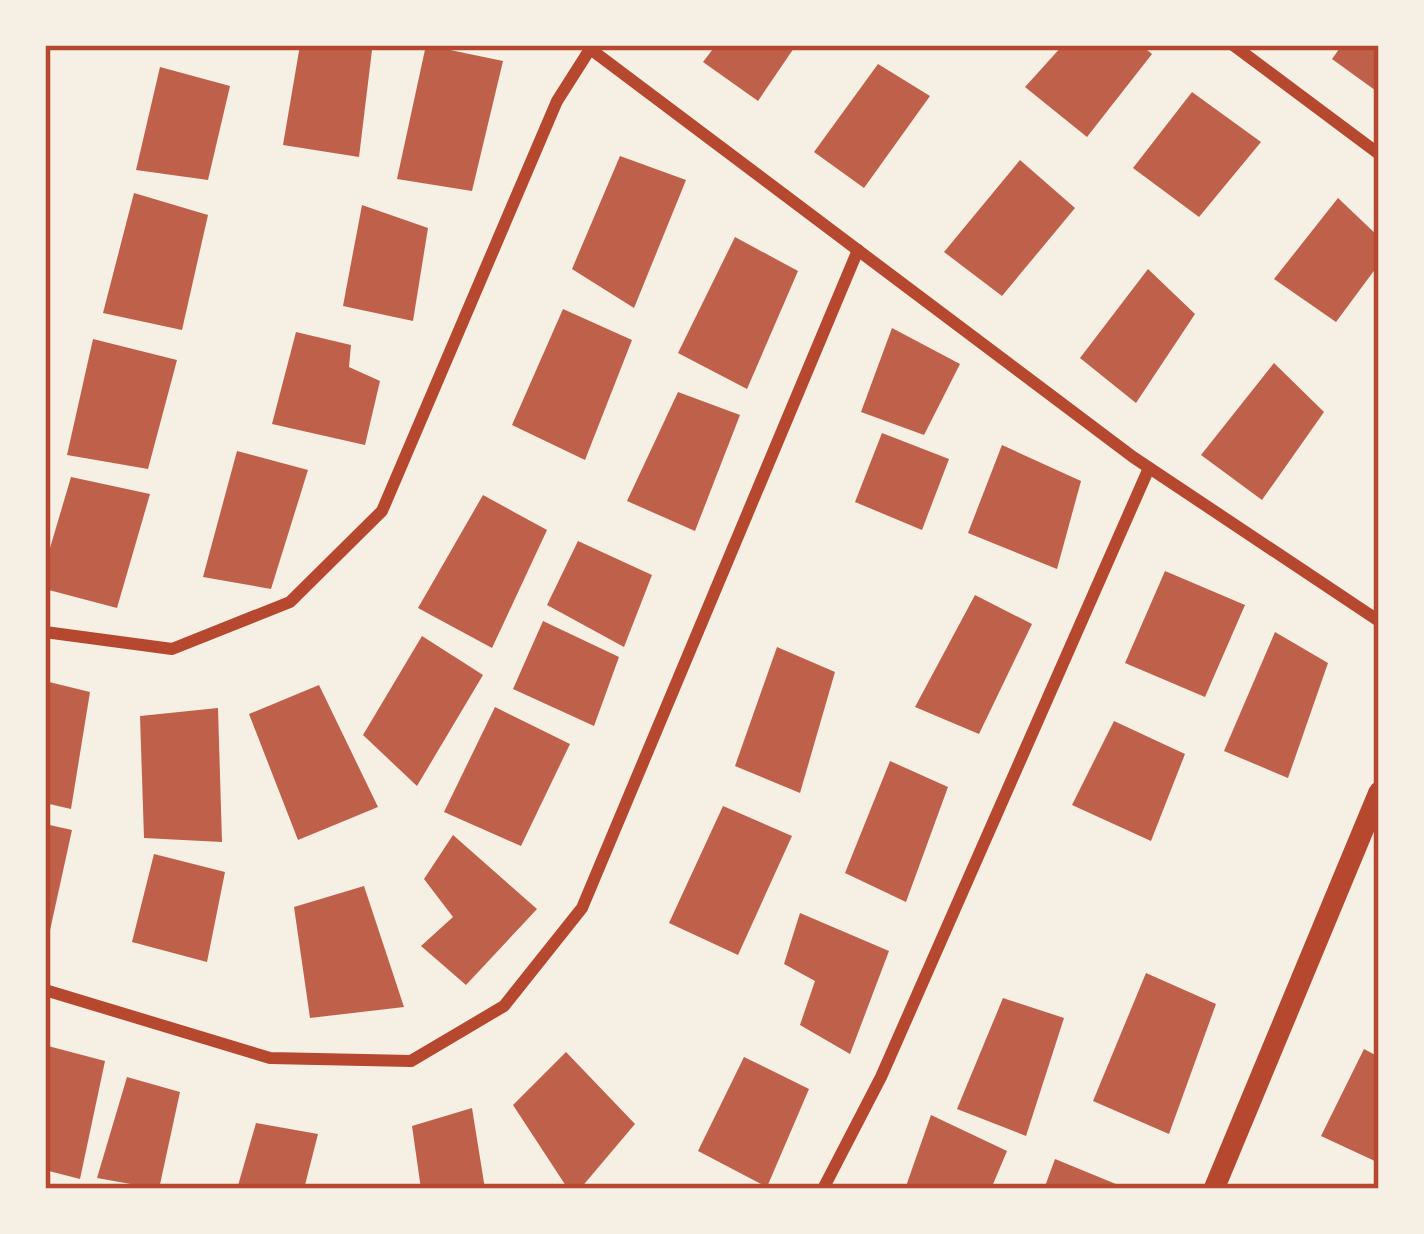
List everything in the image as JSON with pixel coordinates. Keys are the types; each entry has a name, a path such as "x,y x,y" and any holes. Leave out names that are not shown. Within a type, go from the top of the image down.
{"street":[{"path":"1233,45 1379,154"},
{"path":"45,632 172,649 290,602 382,511 557,101 589,46 1149,467 1379,621"},
{"path":"45,990 270,1058 411,1061 504,1006 582,908 858,250"},
{"path":"823,1189 881,1077 1149,467"},
{"path":"1214,1189 1379,792"}],"building":[{"path":"300,45 372,50 359,157 283,145"},
{"path":"426,45 503,61 472,191 397,179"},
{"path":"716,45 796,45 758,101 703,62"},
{"path":"1063,45 1141,45 1152,54 1087,137 1025,87"},
{"path":"1342,45 1379,45 1379,93 1332,59"},
{"path":"878,64 930,96 864,188 814,152"},
{"path":"160,67 230,86 208,180 136,170"},
{"path":"1192,92 1261,142 1199,217 1133,168"},
{"path":"620,156 686,180 634,308 572,269"},
{"path":"1020,160 1075,208 1002,296 944,252"},
{"path":"134,193 208,215 182,330 103,313"},
{"path":"1338,198 1379,237 1379,264 1336,322 1274,279"},
{"path":"362,205 428,228 413,321 343,306"},
{"path":"735,237 798,271 747,389 678,353"},
{"path":"1148,269 1195,314 1136,403 1080,358"},
{"path":"563,309 632,340 585,460 512,425"},
{"path":"892,328 960,364 924,435 861,412"},
{"path":"296,332 351,345 349,367 380,381 365,445 272,424"},
{"path":"93,339 177,360 148,469 67,455"},
{"path":"1274,363 1324,412 1262,500 1201,455"},
{"path":"678,392 740,415 695,531 627,501"},
{"path":"882,433 949,459 922,530 855,502"},
{"path":"1002,445 1081,481 1057,569 968,533"},
{"path":"237,451 308,470 271,589 203,577"},
{"path":"71,477 150,494 117,608 45,589 45,565"},
{"path":"483,495 547,530 492,648 418,608"},
{"path":"578,541 652,575 624,647 547,605"},
{"path":"1165,571 1245,605 1205,697 1125,663"},
{"path":"975,595 1032,624 979,734 915,707"},
{"path":"543,621 619,657 594,726 513,689"},
{"path":"1275,632 1328,663 1288,778 1224,751"},
{"path":"422,636 483,675 417,786 363,735"},
{"path":"777,647 835,672 800,793 735,766"},
{"path":"45,681 90,692 71,809 45,803"},
{"path":"319,685 378,807 298,840 249,714"},
{"path":"495,707 570,744 521,846 444,812"},
{"path":"218,708 222,842 144,838 140,716"},
{"path":"1114,721 1185,754 1151,841 1072,805"},
{"path":"890,761 948,787 906,902 845,873"},
{"path":"723,806 792,836 738,955 669,923"},
{"path":"45,824 72,830 47,944 45,944"},
{"path":"453,835 537,909 466,985 421,946 453,917 424,879"},
{"path":"154,854 225,872 207,962 132,942"},
{"path":"364,886 404,1007 310,1018 294,907"},
{"path":"800,913 889,951 850,1054 800,1025 815,981 784,964"},
{"path":"1146,973 1216,1004 1169,1134 1093,1101"},
{"path":"1003,998 1064,1018 1026,1136 957,1109"},
{"path":"48,1046 105,1061 80,1179 45,1170"},
{"path":"1364,1049 1379,1057 1379,1163 1321,1136"},
{"path":"566,1052 635,1124 580,1189 568,1189 513,1105"},
{"path":"744,1057 809,1089 767,1187 698,1151"},
{"path":"127,1077 180,1092 159,1189 97,1178"},
{"path":"472,1108 485,1189 421,1189 412,1126"},
{"path":"931,1115 1007,1151 991,1189 905,1189"},
{"path":"256,1123 318,1134 304,1189 237,1189"},
{"path":"1055,1159 1128,1189 1044,1189"}]}
